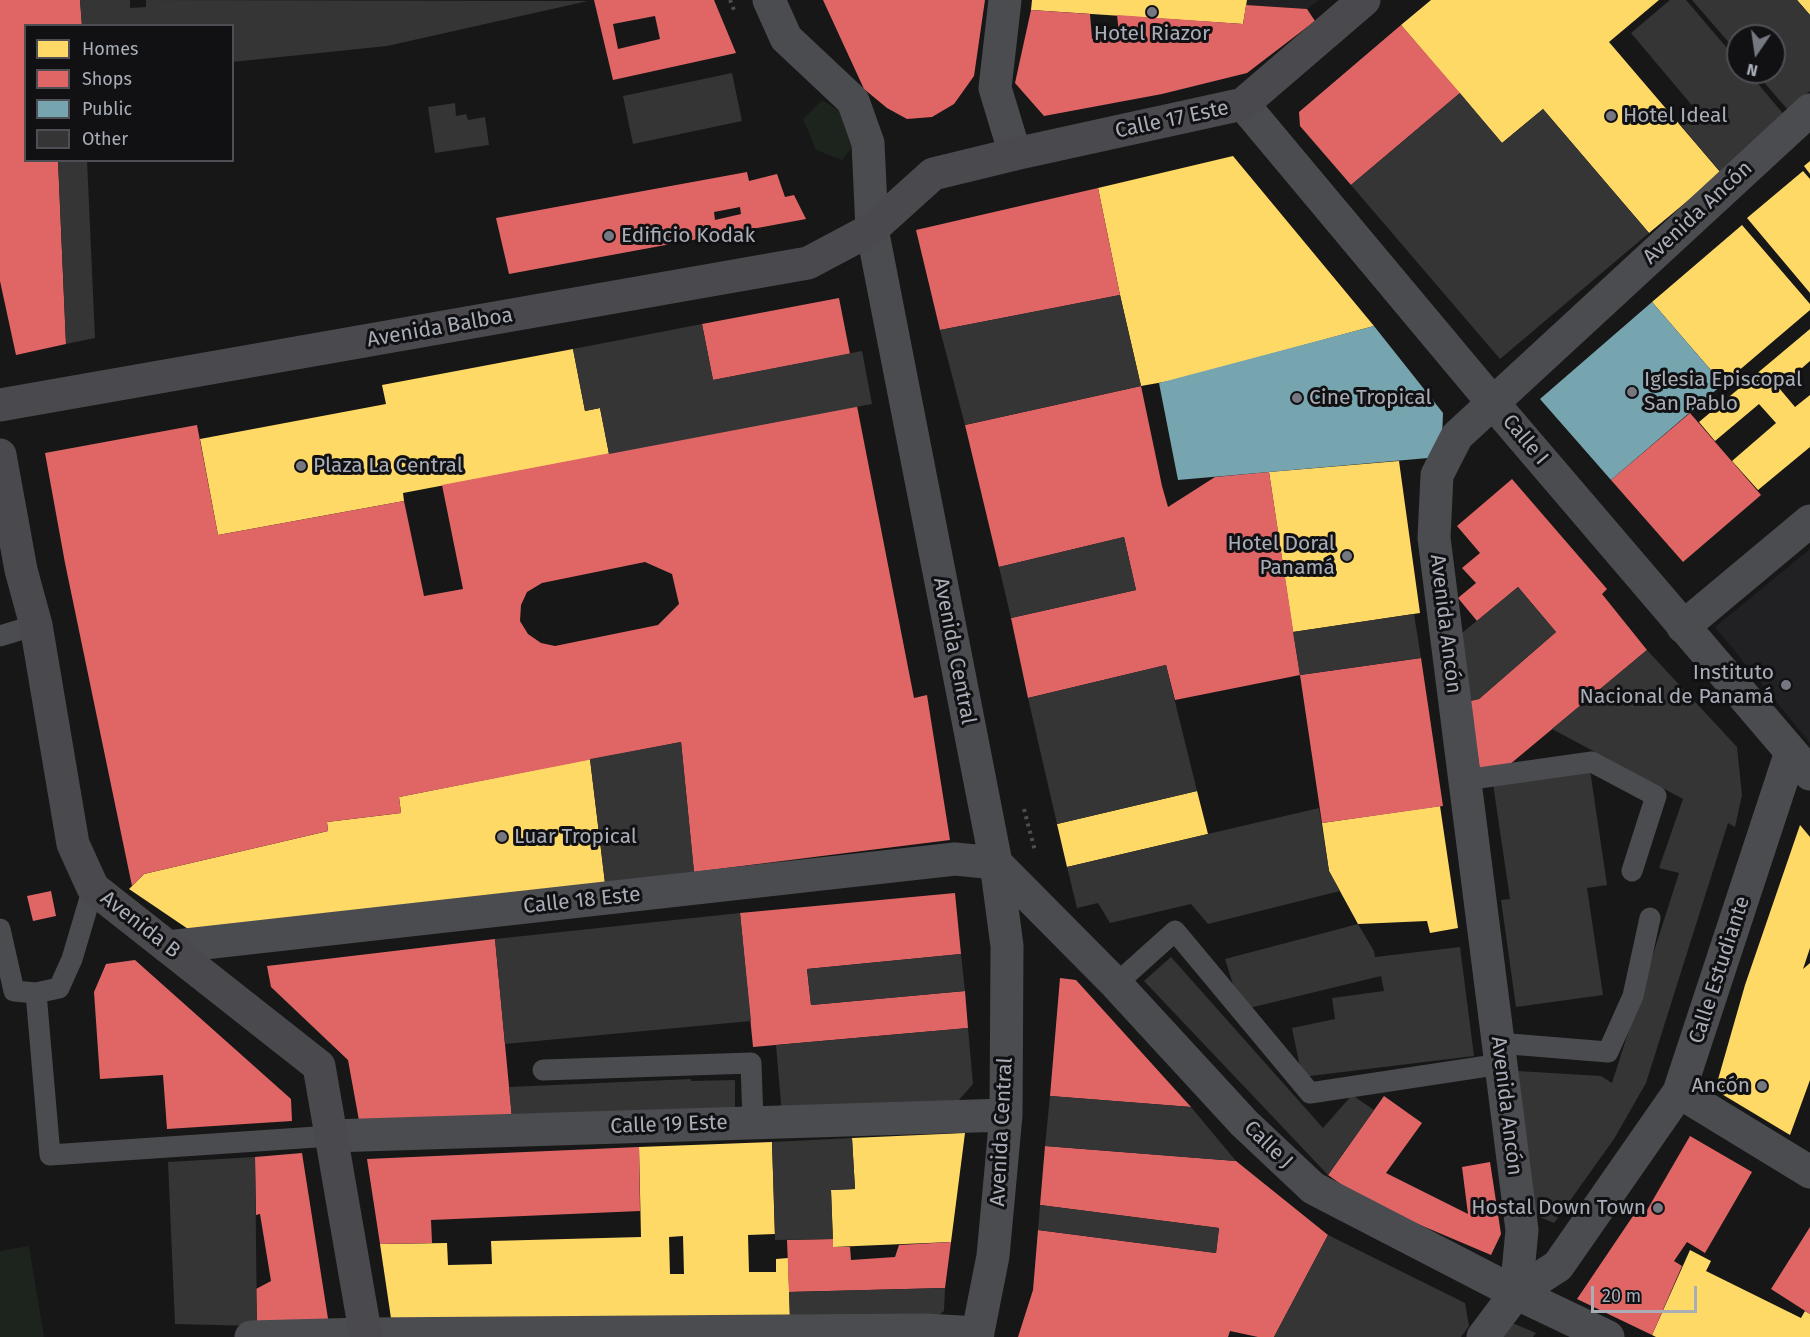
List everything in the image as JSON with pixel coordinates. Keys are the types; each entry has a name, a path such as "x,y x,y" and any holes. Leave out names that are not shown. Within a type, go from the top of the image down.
{"street":[{"name":"Avenida Central","path":"769,0 786,38 853,101 868,143 872,229 996,863 1007,946 1006,1115 993,1256 977,1335"},
{"path":"1005,0 995,88 1015,154"},
{"name":"Calle 17 Este","path":"872,229 933,174 1244,104 1364,0"},
{"name":"Calle I","path":"1244,104 1493,403 1801,763"},
{"name":"Avenida Ancón","path":"1516,1293 1522,1230 1434,538 1437,475 1457,436 1810,110"},
{"name":"Avenida Balboa","path":"0,405 808,263 872,229"},
{"name":"Avenida B","path":"0,455 21,570 36,625 74,844 93,888 319,1066 365,1335"},
{"path":"1683,627 1810,521"},
{"name":"Calle Estudiante","path":"1483,1337 1516,1293 1558,1266 1679,1092 1801,763"},
{"name":"Calle 18 Este","path":"168,947 955,859 996,863"},
{"name":"Calle J","path":"996,863 1116,984 1244,1123 1313,1188 1589,1333"},
{"path":"1679,1092 1810,1172"},
{"name":"Calle 19 Este","path":"332,1136 1006,1115"},
{"path":"251,1337 913,1330 977,1335"}],"lane":[{"path":"0,636 36,625"},
{"path":"1465,780 1592,762 1656,796 1632,871"},
{"path":"0,929 14,991 36,993 59,988 72,959 93,888"},
{"path":"1116,984 1175,931 1310,1093 1500,1054 1608,1052 1633,996 1650,918"},
{"path":"36,993 50,1155 332,1136"},
{"path":"543,1070 751,1063 753,1123"}],"shaded area":[{"path":"1247,0 1319,0 1307,9 1246,5"},
{"path":"822,100 846,115 858,140 842,160 816,150 803,119"},
{"name":"Instituto Nacional de Panamá","path":"1810,549 1810,743 1715,627"},
{"path":"29,1246 44,1337 0,1337 0,1251"}],"building: Homes":[{"name":"Hotel Riazor","path":"1032,0 1247,0 1243,24 1031,10"},
{"name":"Hotel Ideal","path":"1431,0 1659,0 1609,42 1721,173 1649,233 1543,109 1502,143 1401,25"},
{"path":"1797,0 1810,0 1810,15"},
{"path":"1233,156 1374,326 1175,380 1141,386 1098,188"},
{"path":"1810,161 1810,174 1804,166"},
{"path":"1803,171 1810,179 1810,293 1747,218"},
{"path":"1742,225 1810,304 1810,310 1723,384 1652,302"},
{"path":"1810,329 1810,361 1779,388 1795,407 1810,395 1810,447 1758,490 1732,461 1776,423 1759,404 1715,441 1699,422"},
{"path":"573,349 585,411 600,408 609,454 403,493 404,501 218,535 200,439 386,404 382,385"},
{"name":"Hotel Doral Panamá","path":"1399,461 1420,613 1293,632 1269,472"},
{"path":"590,759 605,883 194,933 129,889 144,874 328,831 327,822 401,813 399,797"},
{"path":"1197,791 1208,834 1067,867 1057,824"},
{"path":"1440,806 1458,928 1430,933 1427,921 1358,924 1329,871 1322,823"},
{"path":"1800,825 1810,837 1810,948 1803,969 1810,963 1810,1080 1790,1135 1715,1090 1745,985"},
{"path":"965,1133 951,1242 833,1247 831,1190 855,1189 852,1138"},
{"path":"772,1142 775,1234 748,1235 749,1272 776,1272 776,1259 788,1258 790,1319 392,1325 380,1244 447,1243 448,1265 492,1264 491,1241 641,1237 639,1147","holes":["683,1236 684,1274 670,1274 669,1237"]},
{"path":"1690,1250 1711,1261 1706,1271 1801,1318 1805,1311 1810,1314 1810,1337 1656,1337 1652,1335"}],"building: Shops":[{"path":"0,0 80,0 82,24 24,24 24,162 58,162 66,344 16,355 0,281"},
{"path":"594,0 714,0 736,53 613,80","holes":["655,16 660,39 618,49 613,24"]},
{"path":"823,0 985,0 974,76 954,104 932,117 907,119 887,108 864,89"},
{"path":"1246,5 1307,9 1315,21 1247,73 1162,94 1044,116 1015,83 1031,10 1090,14 1092,39 1119,33 1117,15 1243,24"},
{"path":"1401,25 1460,93 1351,185 1300,126 1299,112"},
{"name":"Edificio Kodak","path":"747,172 749,181 777,174 785,197 794,195 806,219 509,274 496,218","holes":["740,207 741,214 715,220 714,212"]},
{"path":"1098,188 1120,295 940,330 916,230"},
{"path":"839,298 850,354 713,380 702,324"},
{"path":"1141,386 1168,507 1215,477 1269,472 1300,675 1175,700 1166,665 1028,698 1011,618 1136,590 1124,537 999,567 965,425"},
{"path":"857,406 914,698 927,695 950,840 694,872 681,742 399,797 401,813 327,822 328,831 144,874 132,886 65,563 45,453 197,425 218,535 404,501 424,596 463,589 442,485","holes":["645,562 672,574 679,604 658,625 555,646 541,643 528,634 520,621 521,605 527,592 542,583"]},
{"path":"1690,413 1761,495 1683,562 1611,480"},
{"path":"1512,479 1607,589 1602,594 1647,650 1503,770 1480,771 1470,701 1479,699 1556,632 1518,587 1477,621 1458,598 1476,583 1462,568 1480,553 1457,526"},
{"path":"1421,658 1443,806 1322,823 1300,675"},
{"path":"51,891 56,916 33,921 27,896"},
{"path":"955,893 961,954 807,969 811,1005 965,991 968,1028 753,1047 740,913"},
{"path":"495,939 512,1118 360,1126 348,1060 271,987 267,966"},
{"path":"135,960 291,1099 292,1121 167,1129 163,1075 100,1079 94,992 106,964"},
{"path":"1060,978 1076,980 1191,1107 1050,1096"},
{"path":"1384,1096 1422,1123 1386,1173 1468,1214 1462,1167 1490,1162 1501,1234 1491,1255 1366,1202 1328,1175"},
{"path":"1690,1136 1752,1172 1705,1253 1687,1242 1674,1261 1682,1266 1652,1335 1577,1299 1635,1213 1643,1217"},
{"path":"1045,1146 1236,1161 1328,1235 1274,1337 1258,1337 1230,1331 1228,1337 1018,1337 1033,1290 1038,1230 1216,1253 1219,1228 1040,1205"},
{"path":"639,1147 640,1211 431,1220 432,1243 380,1244 367,1159"},
{"path":"302,1153 329,1325 257,1326 256,1289 271,1281 260,1214 256,1215 255,1157"},
{"path":"1810,1227 1810,1314 1771,1289"},
{"path":"833,1239 833,1247 850,1247 851,1260 895,1257 899,1245 951,1242 945,1288 789,1292 787,1240"}],"building: Public":[{"name":"Iglesia Episcopal San Pablo","path":"1652,302 1723,384 1611,480 1540,399"},
{"name":"Cine Tropical","path":"1374,326 1443,413 1442,439 1428,458 1178,480 1159,383"}],"building: Other":[{"path":"80,0 130,0 130,8 146,7 146,0 588,1 387,46 234,62 234,24 82,24"},
{"path":"1670,0 1686,0 1726,47 1726,84 1758,84 1786,117 1721,173 1678,122 1695,109 1631,33"},
{"path":"1692,0 1797,0 1810,15 1810,91 1788,110 1765,84 1786,84 1786,24 1726,24 1726,39"},
{"path":"732,73 742,121 633,144 623,96"},
{"path":"1460,93 1502,143 1543,109 1649,233 1500,359 1351,185"},
{"path":"455,103 456,116 466,114 468,120 485,117 489,145 435,153 428,107"},
{"path":"58,162 87,162 95,338 66,344"},
{"path":"1120,295 1141,386 965,425 940,330"},
{"path":"702,324 713,380 862,351 872,404 609,454 600,408 585,411 573,349"},
{"path":"1124,537 1136,590 1011,618 999,567"},
{"path":"1518,587 1556,632 1479,699 1470,701 1462,633"},
{"path":"1414,614 1421,658 1300,675 1293,632"},
{"path":"1647,650 1737,747 1742,795 1735,827 1728,823 1646,1083 1614,1139 1554,1223 1535,1215 1518,1071 1601,1076 1612,1083 1679,873 1659,868 1683,799 1552,729"},
{"path":"1166,665 1197,791 1057,824 1028,698"},
{"path":"681,742 694,872 605,883 590,759"},
{"path":"1590,770 1607,885 1587,888 1603,995 1516,1007 1501,900 1510,899 1493,784"},
{"path":"1319,808 1329,871 1340,891 1208,924 1191,904 1110,923 1098,903 1077,908 1067,867"},
{"path":"740,913 751,1021 505,1044 495,939"},
{"path":"1358,924 1374,951 1375,957 1460,947 1474,1056 1302,1077 1292,1028 1335,1019 1332,998 1384,991 1381,976 1241,1010 1225,959"},
{"path":"961,954 965,991 811,1005 807,969"},
{"path":"1171,957 1323,1128 1352,1095 1374,1110 1328,1175 1144,981"},
{"path":"968,1028 973,1084 958,1101 782,1115 776,1045"},
{"path":"691,1079 691,1081 735,1080 735,1108 512,1118 509,1087"},
{"path":"1050,1096 1191,1107 1236,1161 1045,1146"},
{"path":"852,1138 855,1189 831,1190 833,1239 775,1240 772,1142"},
{"path":"255,1157 257,1326 175,1324 168,1162"},
{"path":"1040,1205 1219,1228 1216,1253 1038,1230"},
{"path":"1328,1235 1465,1303 1469,1326 1461,1337 1274,1337"},
{"path":"945,1288 944,1311 937,1316 790,1319 789,1292"},
{"path":"1510,1322 1536,1333 1533,1337 1500,1337"}],"place":[{"name":"Hotel Riazor","path":"1152,12"},
{"name":"Hotel Ideal","path":"1611,116"},
{"name":"Edificio Kodak","path":"609,236"},
{"name":"Iglesia Episcopal San Pablo","path":"1632,392"},
{"name":"Cine Tropical","path":"1297,398"},
{"name":"Plaza La Central","path":"301,466"},
{"name":"Hotel Doral Panamá","path":"1347,556"},
{"name":"Instituto Nacional de Panamá","path":"1786,685"},
{"name":"Luar Tropical","path":"502,837"},
{"name":"Ancón","path":"1762,1086"},
{"name":"Hostal Down Town","path":"1658,1208"}]}
